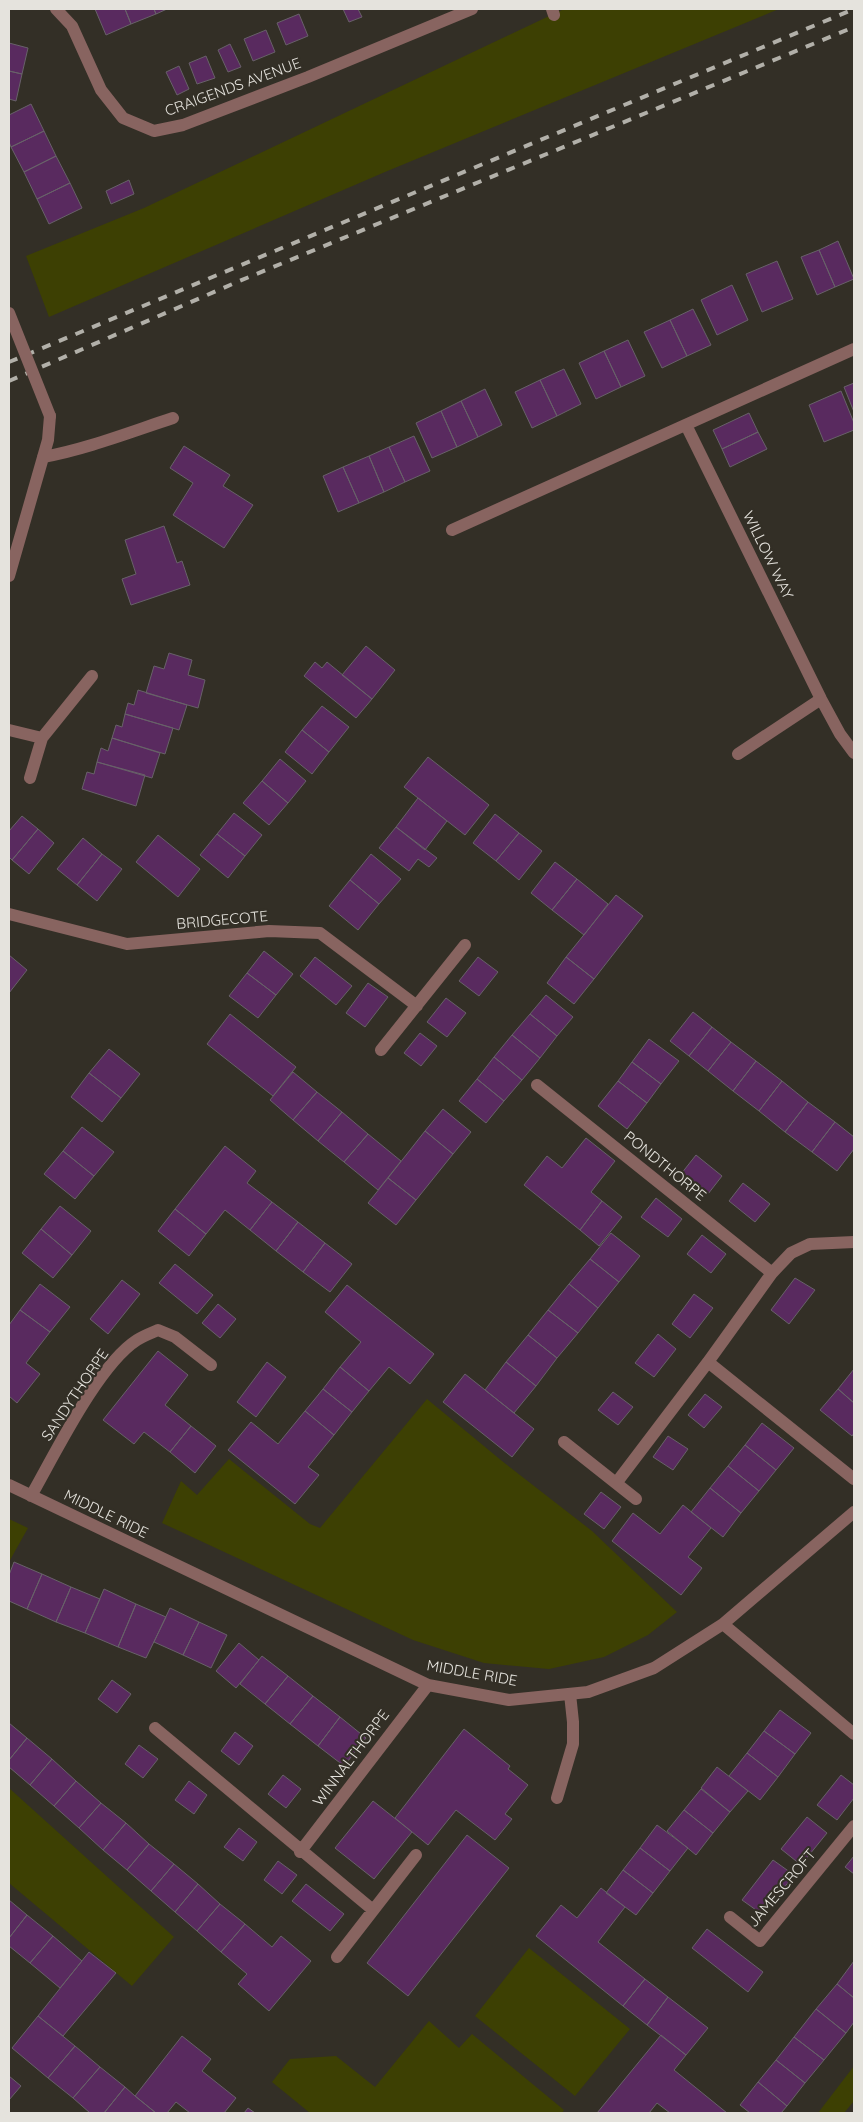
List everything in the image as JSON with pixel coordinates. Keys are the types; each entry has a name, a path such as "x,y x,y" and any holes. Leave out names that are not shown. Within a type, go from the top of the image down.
{"street":[{"name":"CRAIGENDS AVENUE","path":"56,9 72,26 101,90 123,118 154,131 183,125 472,9"},
{"path":"9,313 50,416 48,440 9,576"},
{"path":"452,530 854,349"},
{"path":"43,457 74,452 173,418"},
{"name":"WILLOW WAY","path":"686,425 821,699 840,734 854,753"},
{"path":"30,778 42,738 92,676"},
{"path":"738,754 821,699"},
{"path":"9,730 42,738"},
{"name":"BRIDGECOTE","path":"9,914 127,944 268,932 320,933 417,1006"},
{"path":"381,1050 465,945"},
{"name":"PONDTHORPE","path":"537,1085 772,1273"},
{"path":"617,1482 708,1362 772,1273 791,1253 810,1244 854,1242"},
{"name":"SANDYTHORPE","path":"31,1496 73,1421 113,1361 137,1340 158,1330 175,1337 211,1365"},
{"path":"708,1362 854,1479"},
{"path":"564,1442 617,1482 636,1499"},
{"name":"MIDDLE RIDE","path":"9,1485 428,1685 509,1700 588,1692 654,1668 723,1624 854,1512"},
{"path":"723,1624 854,1734"},
{"name":"WINNALTHORPE","path":"300,1852 428,1685"},
{"path":"557,1798 572,1744 573,1722 570,1694"},
{"path":"155,1728 300,1852 373,1910"},
{"name":"JAMESCROFT","path":"730,1917 760,1941 854,1826"},
{"path":"336,1957 416,1855"}],"shaded area":[{"path":"564,9 779,9 385,172 49,317 26,256 144,208"},
{"path":"427,1399 502,1461 592,1531 677,1612 648,1635 604,1657 549,1669 484,1663 413,1640 162,1523 181,1481 197,1495 229,1459 310,1524 320,1528"},
{"path":"9,1519 28,1528 9,1562"},
{"path":"9,1788 174,1937 132,1986 9,1883"},
{"path":"529,1948 630,2029 575,2096 475,2016"},
{"path":"429,2021 459,2048 472,2034 564,2110 562,2113 310,2113 272,2082 290,2059 336,2056 375,2087"},
{"path":"854,2066 854,2101 844,2113 818,2113"}],"building":[{"path":"95,9 125,9 131,24 106,35"},
{"path":"125,9 154,9 156,14 131,24"},
{"path":"154,9 167,9 156,14"},
{"path":"343,9 358,9 362,17 349,22"},
{"path":"299,14 308,36 286,45 277,23"},
{"path":"266,30 275,52 253,61 244,39"},
{"path":"9,43 28,48 22,74 9,71"},
{"path":"230,44 241,67 228,72 218,50"},
{"path":"206,56 215,78 197,84 189,63"},
{"path":"179,66 189,89 177,95 166,72"},
{"path":"9,71 22,74 16,101 9,99"},
{"path":"31,104 44,131 11,147 9,142 9,115"},
{"path":"44,131 56,156 24,172 11,147"},
{"path":"56,156 70,183 37,199 24,172"},
{"path":"129,180 134,194 111,204 106,191"},
{"path":"70,183 82,208 49,224 37,199"},
{"path":"838,241 854,279 835,287 819,250"},
{"path":"819,250 835,287 817,295 801,257"},
{"path":"777,261 793,299 762,312 746,274"},
{"path":"732,285 748,320 717,335 701,300"},
{"path":"693,309 711,345 687,356 670,320"},
{"path":"670,320 687,356 662,368 644,332"},
{"path":"628,340 645,376 621,387 604,351"},
{"path":"604,351 621,387 596,399 579,363"},
{"path":"564,369 581,404 557,416 540,380"},
{"path":"540,380 557,416 532,428 515,392"},
{"path":"854,383 854,412 844,387"},
{"path":"485,389 502,425 478,437 461,401"},
{"path":"841,391 854,423 854,430 824,442 809,405"},
{"path":"461,401 478,437 457,447 441,411"},
{"path":"441,411 457,447 432,458 416,423"},
{"path":"749,413 758,432 722,449 713,430"},
{"path":"758,432 767,449 730,467 722,449"},
{"path":"414,436 430,471 405,482 389,447"},
{"path":"184,446 230,475 223,486 253,505 224,548 173,515 193,483 170,468"},
{"path":"389,447 405,482 384,492 369,456"},
{"path":"369,456 384,492 359,503 343,467"},
{"path":"343,467 359,503 338,512 323,476"},
{"path":"164,526 177,563 182,561 190,585 131,605 122,579 136,574 125,540"},
{"path":"366,646 395,670 372,699 342,675"},
{"path":"169,653 192,660 188,675 205,680 198,708 146,693 154,666 164,669"},
{"path":"315,662 322,668 327,662 372,699 356,718 304,676"},
{"path":"138,690 187,705 179,730 125,714 128,703 134,705"},
{"path":"322,706 349,727 329,752 302,730"},
{"path":"125,714 173,728 165,754 112,738 116,725 122,727"},
{"path":"302,730 329,752 312,774 285,752"},
{"path":"112,738 160,753 152,778 97,762 101,748 108,751"},
{"path":"428,757 489,805 465,835 404,787"},
{"path":"280,759 306,781 288,803 262,781"},
{"path":"97,762 145,775 136,806 82,789 87,772 94,774"},
{"path":"262,781 288,803 269,825 243,803"},
{"path":"418,798 447,821 425,850 396,827"},
{"path":"234,813 262,835 245,856 217,834"},
{"path":"495,814 519,833 496,861 473,843"},
{"path":"22,816 38,829 12,860 9,857 9,831"},
{"path":"396,827 437,858 429,867 418,859 409,871 379,848"},
{"path":"38,829 54,843 29,874 12,860"},
{"path":"519,833 542,851 519,880 496,861"},
{"path":"217,834 245,856 228,878 200,855"},
{"path":"158,835 200,869 178,897 136,862"},
{"path":"83,838 102,854 77,885 57,869"},
{"path":"102,854 122,869 97,901 77,885"},
{"path":"371,854 401,879 379,904 350,880"},
{"path":"555,862 577,879 552,910 531,893"},
{"path":"577,879 608,904 584,935 552,910"},
{"path":"350,880 379,904 358,930 329,906"},
{"path":"616,895 643,916 594,979 566,957"},
{"path":"264,951 293,974 276,995 247,973"},
{"path":"9,955 27,970 9,993"},
{"path":"315,957 352,986 336,1005 300,976"},
{"path":"478,957 498,972 479,996 459,981"},
{"path":"566,957 594,979 574,1004 547,983"},
{"path":"247,973 276,995 258,1018 229,996"},
{"path":"368,983 388,997 365,1027 346,1013"},
{"path":"546,995 573,1017 557,1036 530,1014"},
{"path":"446,998 466,1013 447,1037 427,1022"},
{"path":"693,1012 712,1027 689,1056 670,1041"},
{"path":"230,1014 296,1067 273,1096 207,1044"},
{"path":"530,1014 557,1036 540,1058 512,1035"},
{"path":"712,1027 731,1042 708,1071 689,1056"},
{"path":"420,1033 437,1046 421,1066 404,1053"},
{"path":"512,1035 540,1058 522,1080 494,1057"},
{"path":"649,1039 679,1061 661,1084 632,1062"},
{"path":"731,1042 756,1061 733,1091 708,1071"},
{"path":"109,1049 140,1074 121,1098 89,1073"},
{"path":"494,1057 522,1080 504,1101 477,1079"},
{"path":"756,1061 782,1081 759,1111 733,1091"},
{"path":"632,1062 661,1084 647,1103 618,1081"},
{"path":"293,1072 317,1092 293,1120 270,1100"},
{"path":"89,1073 121,1098 102,1122 71,1097"},
{"path":"477,1079 504,1101 486,1123 459,1101"},
{"path":"618,1081 647,1103 627,1129 598,1106"},
{"path":"782,1081 808,1102 785,1132 759,1111"},
{"path":"317,1092 342,1112 318,1141 293,1120"},
{"path":"808,1102 835,1122 812,1152 785,1132"},
{"path":"443,1109 471,1132 453,1154 425,1131"},
{"path":"342,1112 368,1134 344,1162 318,1141"},
{"path":"835,1122 854,1137 854,1149 837,1171 812,1152"},
{"path":"82,1127 114,1152 94,1176 63,1151"},
{"path":"425,1131 453,1154 416,1200 388,1178"},
{"path":"368,1134 401,1161 378,1190 344,1162"},
{"path":"586,1138 615,1161 591,1192 602,1201 580,1230 524,1185 547,1156 562,1168"},
{"path":"225,1146 256,1171 247,1183 272,1202 250,1230 225,1210 206,1234 175,1209"},
{"path":"63,1151 94,1176 75,1199 44,1174"},
{"path":"696,1155 722,1176 708,1194 681,1174"},
{"path":"388,1178 416,1200 396,1225 368,1203"},
{"path":"743,1183 770,1204 755,1222 729,1201"},
{"path":"656,1198 682,1219 668,1237 641,1217"},
{"path":"602,1201 622,1217 599,1246 580,1230"},
{"path":"272,1202 298,1222 276,1251 250,1230"},
{"path":"60,1206 91,1231 72,1255 41,1229"},
{"path":"175,1209 206,1234 189,1256 158,1231"},
{"path":"298,1222 325,1243 303,1272 276,1251"},
{"path":"41,1229 72,1255 53,1278 22,1253"},
{"path":"611,1233 640,1256 619,1282 590,1259"},
{"path":"702,1235 726,1254 711,1273 687,1254"},
{"path":"325,1243 352,1264 330,1292 303,1272"},
{"path":"590,1259 619,1282 598,1308 569,1284"},
{"path":"175,1264 213,1295 197,1314 159,1283"},
{"path":"795,1278 815,1290 789,1324 771,1310"},
{"path":"122,1280 140,1294 108,1334 90,1319"},
{"path":"40,1284 70,1307 50,1332 20,1310"},
{"path":"569,1284 598,1308 578,1333 548,1310"},
{"path":"347,1285 434,1354 410,1384 389,1367 369,1391 340,1367 361,1342 325,1312"},
{"path":"694,1294 713,1308 690,1338 672,1324"},
{"path":"218,1304 236,1319 220,1338 202,1323"},
{"path":"20,1310 50,1332 26,1363 40,1374 17,1403 9,1396 9,1325"},
{"path":"548,1310 578,1333 557,1358 528,1335"},
{"path":"658,1334 676,1349 654,1377 635,1363"},
{"path":"528,1335 557,1358 536,1386 506,1362"},
{"path":"158,1351 188,1375 165,1405 191,1426 170,1452 144,1432 134,1444 103,1420"},
{"path":"267,1362 286,1377 256,1417 237,1402"},
{"path":"506,1362 536,1386 514,1413 485,1390"},
{"path":"340,1367 369,1391 352,1412 323,1389"},
{"path":"854,1369 854,1403 838,1389"},
{"path":"465,1374 534,1429 512,1457 443,1402"},
{"path":"323,1389 352,1412 334,1435 305,1411"},
{"path":"838,1389 854,1403 854,1433 852,1436 820,1410"},
{"path":"613,1392 633,1407 618,1425 598,1410"},
{"path":"705,1394 722,1407 704,1428 688,1415"},
{"path":"305,1411 334,1435 308,1467 319,1475 295,1504 228,1450 251,1422 278,1444"},
{"path":"762,1423 794,1448 776,1470 745,1445"},
{"path":"191,1426 216,1446 195,1473 170,1452"},
{"path":"668,1436 688,1449 673,1470 653,1457"},
{"path":"745,1445 776,1470 759,1491 728,1466"},
{"path":"728,1466 759,1491 741,1513 710,1488"},
{"path":"710,1488 741,1513 723,1537 691,1512"},
{"path":"601,1492 621,1507 604,1529 584,1514"},
{"path":"683,1505 711,1528 688,1557 702,1568 681,1595 612,1541 633,1513 660,1534"},
{"path":"14,1562 42,1574 27,1609 9,1601 9,1575"},
{"path":"42,1574 71,1587 56,1622 27,1609"},
{"path":"71,1587 100,1599 85,1633 56,1622"},
{"path":"104,1589 136,1604 118,1647 85,1633"},
{"path":"136,1604 166,1617 146,1658 118,1647"},
{"path":"170,1608 199,1622 183,1655 154,1642"},
{"path":"199,1622 227,1635 211,1668 183,1655"},
{"path":"239,1643 259,1660 236,1688 216,1671"},
{"path":"262,1656 288,1676 265,1704 240,1684"},
{"path":"288,1676 313,1696 290,1724 265,1704"},
{"path":"112,1680 131,1694 117,1713 98,1699"},
{"path":"313,1696 340,1717 318,1746 290,1724"},
{"path":"780,1710 811,1733 795,1754 764,1731"},
{"path":"340,1717 366,1738 344,1766 318,1746"},
{"path":"9,1723 27,1738 9,1760"},
{"path":"464,1729 510,1766 508,1769 528,1785 505,1814 512,1819 495,1840 456,1810 428,1845 395,1818"},
{"path":"764,1731 795,1754 778,1777 747,1753"},
{"path":"235,1732 253,1746 239,1765 221,1751"},
{"path":"27,1738 52,1759 30,1785 9,1767 9,1760"},
{"path":"139,1745 158,1759 143,1778 125,1764"},
{"path":"747,1753 778,1777 760,1800 729,1776"},
{"path":"52,1759 76,1781 54,1806 30,1785"},
{"path":"717,1767 748,1791 730,1812 701,1788"},
{"path":"283,1775 301,1789 286,1808 268,1794"},
{"path":"841,1775 854,1785 854,1798 837,1820 817,1805"},
{"path":"76,1781 101,1803 79,1828 54,1806"},
{"path":"189,1781 207,1795 194,1814 175,1800"},
{"path":"701,1789 730,1812 713,1833 684,1810"},
{"path":"373,1801 412,1832 374,1879 335,1848"},
{"path":"101,1803 126,1823 103,1850 79,1828"},
{"path":"684,1810 713,1833 696,1855 667,1831"},
{"path":"807,1817 827,1833 801,1865 781,1849"},
{"path":"126,1823 149,1844 127,1870 103,1850"},
{"path":"657,1825 688,1848 670,1871 640,1848"},
{"path":"239,1828 257,1842 243,1861 224,1847"},
{"path":"467,1835 509,1868 408,1996 367,1963"},
{"path":"149,1844 174,1864 151,1891 127,1870"},
{"path":"640,1848 670,1871 653,1893 623,1870"},
{"path":"854,1856 854,1874 845,1867"},
{"path":"773,1860 794,1875 763,1915 742,1900"},
{"path":"278,1861 297,1875 282,1894 264,1880"},
{"path":"174,1864 198,1884 175,1912 151,1891"},
{"path":"623,1870 653,1893 636,1915 606,1893"},
{"path":"198,1884 220,1904 197,1931 175,1912"},
{"path":"306,1884 344,1914 330,1931 292,1901"},
{"path":"601,1888 625,1907 598,1942 645,1979 623,2006 536,1936 561,1905 577,1918"},
{"path":"9,1900 27,1915 9,1938"},
{"path":"220,1904 245,1924 221,1952 197,1931"},
{"path":"27,1915 53,1936 30,1963 9,1946 9,1938"},
{"path":"245,1924 272,1947 281,1936 311,1961 269,2011 238,1984 247,1974 221,1952"},
{"path":"707,1929 763,1972 748,1992 692,1948"},
{"path":"53,1936 82,1961 60,1988 30,1963"},
{"path":"89,1952 116,1973 63,2036 38,2016"},
{"path":"854,1961 854,1998 837,1984"},
{"path":"645,1979 668,1997 647,2025 623,2006"},
{"path":"837,1984 854,1998 854,2022 846,2033 816,2009"},
{"path":"668,1997 708,2028 686,2055 647,2025"},
{"path":"816,2009 846,2033 824,2060 794,2037"},
{"path":"38,2016 75,2046 48,2078 12,2048"},
{"path":"661,2035 686,2055 674,2070 727,2113 670,2113 657,2103 649,2113 597,2113"},
{"path":"182,2036 211,2059 202,2071 236,2098 224,2113 190,2113 176,2102 167,2113 156,2113 135,2096"},
{"path":"794,2037 824,2060 805,2083 776,2060"},
{"path":"75,2046 100,2067 73,2098 48,2078"},
{"path":"776,2060 805,2083 787,2106 758,2082"},
{"path":"100,2067 125,2087 104,2113 90,2113 73,2098"},
{"path":"9,2076 21,2086 9,2100"},
{"path":"758,2082 787,2106 781,2113 750,2113 740,2105"},
{"path":"125,2087 135,2096 156,2113 104,2113"},
{"path":"248,2108 255,2113 244,2113"}],"railway":[{"path":"9,362 854,9"},
{"path":"9,381 237,282 854,27"}]}
